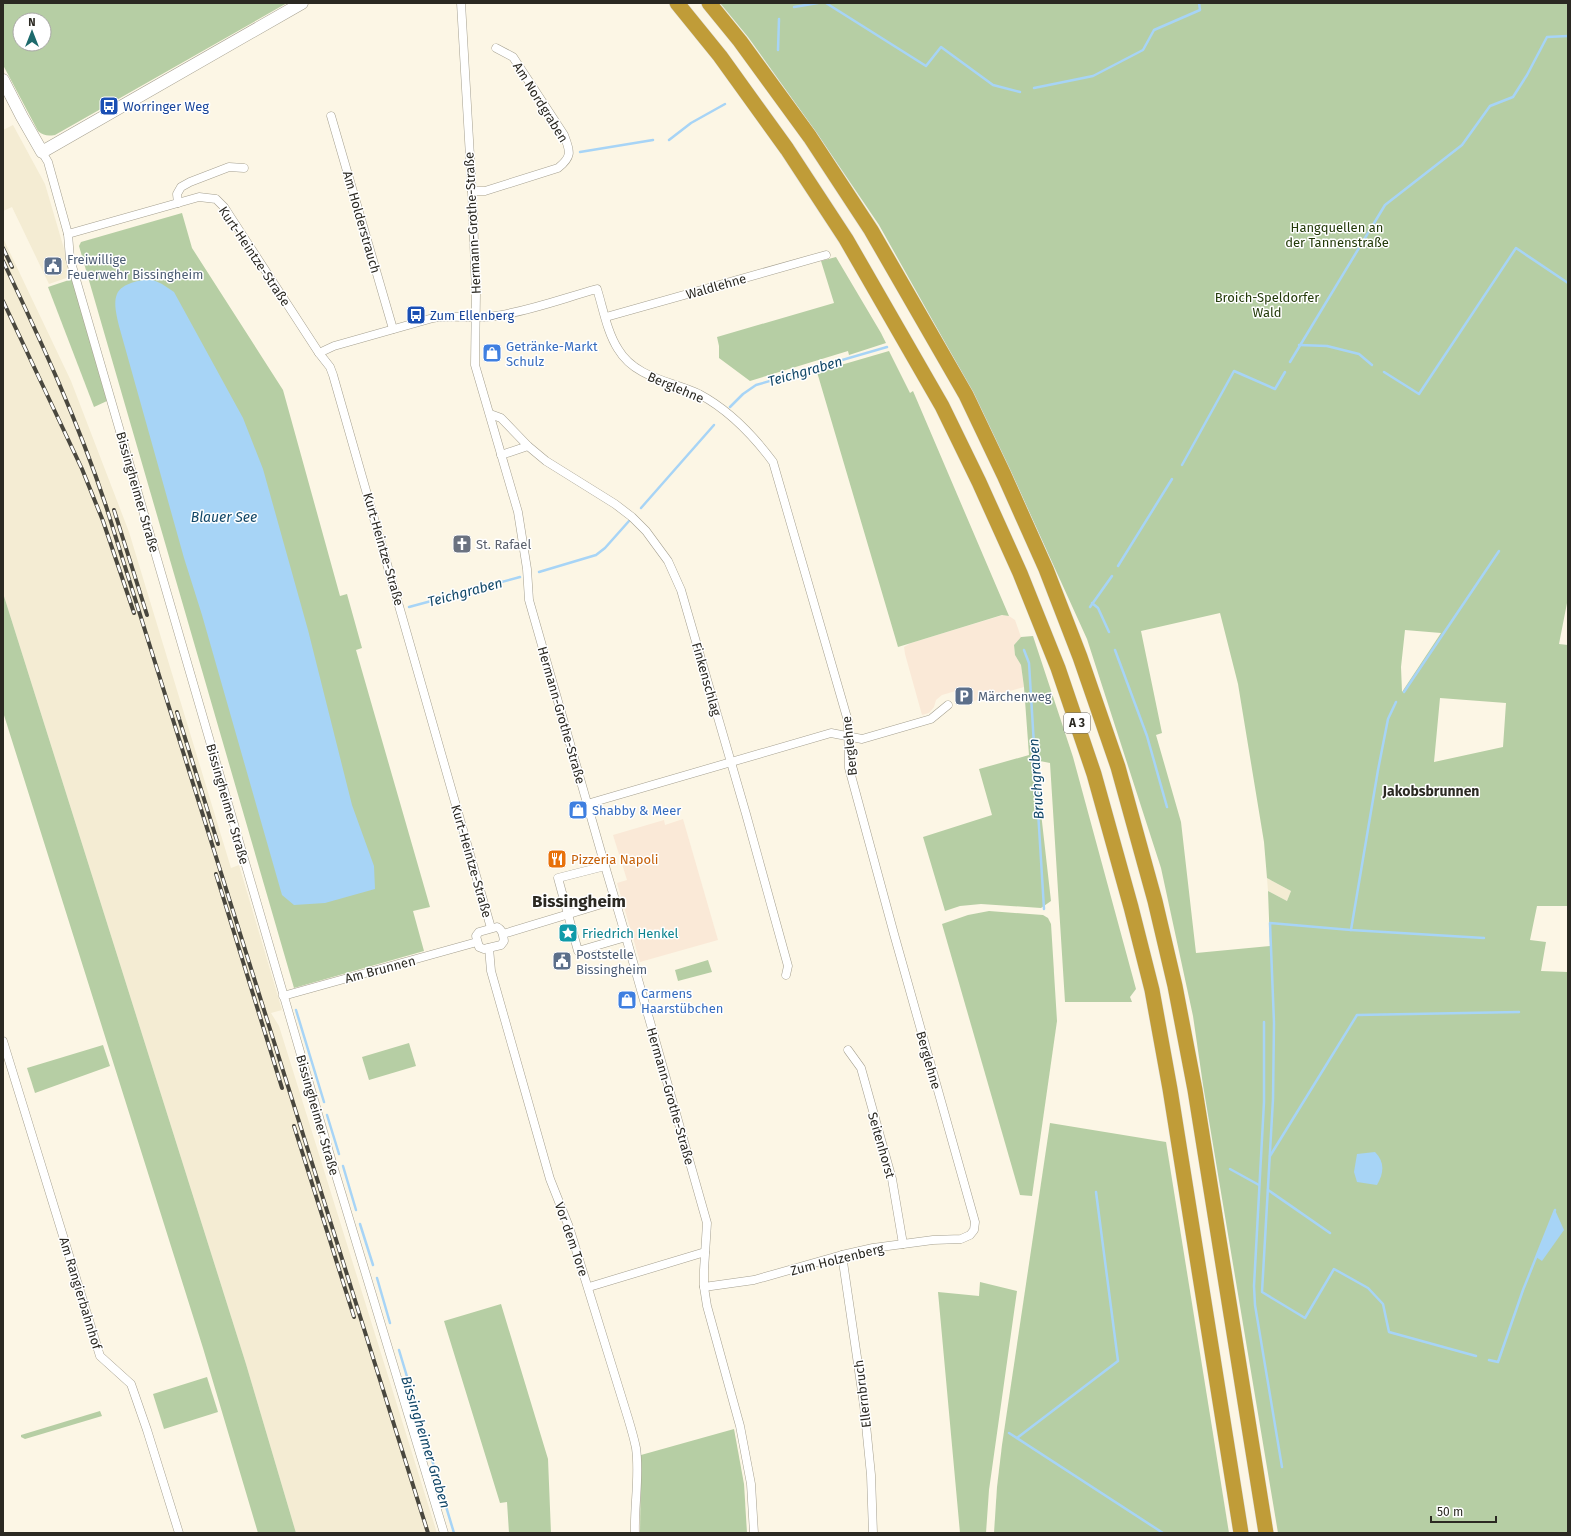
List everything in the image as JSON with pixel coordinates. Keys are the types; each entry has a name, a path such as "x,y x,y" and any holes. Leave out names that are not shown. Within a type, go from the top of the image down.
{"highway":[{"name":"A 3","path":"677,3 720,56 787,149 858,259 952,426 1020,573 1058,668 1094,774 1131,907 1152,990 1171,1097 1241,1533"},
{"name":"A 3","path":"709,3 740,41 810,137 871,230 962,388 1004,475 1040,555 1080,657 1118,767 1155,901 1175,986 1195,1090 1266,1533"}],"street":[{"path":"42,152 302,3"},
{"name":"Hermann-Grothe-Straße","path":"461,3 472,191 476,292 475,365 518,512 527,568 529,600 707,1222 704,1287 707,1306 740,1426 751,1484 754,1533"},
{"name":"Am Nordgraben","path":"472,191 485,191 558,168 566,161 569,155 569,148 564,135 513,57 496,48"},
{"name":"Bissingheimer Straße","path":"3,80 48,162 68,234 70,259 283,996 444,1533"},
{"name":"Am Holderstrauch","path":"331,116 393,329"},
{"path":"68,234 178,203 177,194 181,187 190,182 229,167 244,168"},
{"name":"Kurt-Heintze-Straße","path":"178,203 199,197 216,199 224,207 319,353 330,366 334,375 491,928"},
{"name":"Waldlehne","path":"606,317 826,255"},
{"name":"Berglehne","path":"475,316 494,316 518,311 597,289 618,350 627,361 646,375 699,394 727,412 757,440 772,462 848,721 849,768 975,1222 974,1230 970,1235"},
{"path":"319,353 334,346 393,329 447,316 475,316"},
{"name":"Finkenschlag","path":"490,414 501,418 528,446 546,461 615,504 632,517 646,531 668,561 681,590 731,762 788,966 786,976"},
{"path":"501,455 528,446"},
{"path":"587,804 831,733 862,739 931,719 948,705"},
{"path":"605,866 558,878 578,950 626,937"},
{"path":"503,934 615,900"},
{"path":"497,927 502,929 503,934 504,941 501,945 484,949 479,947 476,936 479,932 497,927"},
{"name":"Am Brunnen","path":"283,996 477,942"},
{"name":"Vor dem Tore","path":"489,948 491,971 550,1179 570,1227 636,1448 637,1475 634,1533"},
{"name":"Am Rangierbahnhof","path":"3,1041 100,1356 131,1384 179,1533"},
{"name":"Seitenhorst","path":"848,1050 861,1068 892,1179 903,1244"},
{"name":"Zum Holzenberg","path":"704,1287 754,1280 842,1255 903,1244 960,1239 970,1235"},
{"path":"588,1287 705,1252"},
{"name":"Ellernbruch","path":"842,1255 864,1405 871,1475 873,1533"}],"shaded area":[{"path":"13,125 45,184 72,276 49,284 12,207 3,211 3,130"},
{"path":"3,238 71,381 129,532 231,868 239,865 282,1010 271,1013 279,1026 437,1533 296,1533 246,1364 3,593"},
{"path":"1003,615 1009,616 1015,620 1021,637 1014,645 1015,655 1021,665 1024,687 970,702 966,688 942,695 936,700 934,707 929,713 922,715 904,647 911,643"},
{"path":"683,819 718,940 640,962 617,883 627,880 613,835 664,820 665,825"},
{"path":"1267,878 1291,891 1287,901 1268,891"}],"green space":[{"path":"3,3 287,3 55,135 50,136 42,134 38,131 3,65"},
{"name":"Broich-Speldorfer Wald","path":"720,3 1568,3 1568,603 1559,644 1568,645 1568,906 1537,906 1530,940 1546,942 1541,971 1568,972 1568,1533 1278,1533 1203,1085 1193,1016 1161,868 1087,639 974,394 879,225 816,132 748,37","holes":["1220,613 1238,684 1264,842 1267,878 1291,891 1287,901 1268,891 1270,946 1196,953 1181,822 1156,735 1162,733 1141,631","1405,630 1441,633 1402,692 1401,667","1440,698 1506,703 1503,747 1434,762"]},
{"path":"182,213 192,248 283,390 340,596 347,594 362,648 356,650 430,907 413,911 424,951 294,988 79,246 81,242"},
{"path":"836,257 886,343 849,355 848,351 750,381 719,358 717,337 834,303 821,261"},
{"path":"72,279 107,401 94,407 48,287"},
{"path":"889,351 910,393 913,391 1009,616 1002,615 898,647 817,372"},
{"path":"3,593 246,1364 296,1533 258,1533 203,1348 3,712"},
{"path":"1033,636 1073,757 1136,989 1130,997 1132,1002 1065,1002 1050,763 1035,760 1051,901 1041,908 981,904 960,906 945,911 923,837 992,815 979,769 1029,755 1021,665 1015,655 1014,645 1021,637"},
{"path":"989,911 1043,915 1048,918 1051,924 1057,1021 1032,1196 1020,1195 942,924 968,915"},
{"path":"708,960 712,972 678,981 675,970"},
{"path":"409,1043 416,1066 369,1080 362,1057"},
{"path":"103,1045 110,1066 35,1093 27,1068"},
{"path":"1050,1123 1166,1142 1229,1533 994,1533 1002,1445"},
{"path":"980,1282 1017,1291 989,1490 986,1533 960,1533 938,1292 979,1296"},
{"path":"501,1304 548,1459 551,1533 509,1533 507,1502 500,1503 444,1321"},
{"path":"207,1377 218,1412 164,1429 153,1394"},
{"path":"100,1411 102,1416 25,1439 21,1437 21,1435"},
{"path":"734,1429 744,1484 747,1533 640,1533 641,1455"}],"water":[{"name":"Blauer See","path":"151,279 174,292 243,418 263,469 308,630 352,805 374,866 375,889 325,903 294,905 282,895 202,615 184,558 117,318 115,302 119,290 132,283"},
{"path":"1375,1152 1382,1164 1382,1172 1377,1185 1357,1182 1354,1172 1357,1154"},
{"path":"1555,1210 1564,1230 1542,1261 1536,1257"}],"waterway":[{"path":"794,7 818,3"},
{"path":"826,3 926,66 941,47 993,85 1020,92"},
{"path":"1034,88 1093,76 1143,50 1154,30 1200,10 1199,3"},
{"path":"778,50 779,19"},
{"path":"1290,362 1385,205 1462,145 1490,106 1513,97 1527,75 1547,37 1568,36"},
{"path":"669,140 691,123 725,104"},
{"path":"580,152 653,140"},
{"path":"1384,372 1419,394 1516,248 1568,283"},
{"path":"1299,345 1327,346 1359,354 1372,365"},
{"name":"Teichgraben","path":"730,407 743,394 756,385 887,347"},
{"path":"1182,465 1234,371 1275,389 1285,372"},
{"name":"Teichgraben","path":"641,508 714,425"},
{"path":"1118,566 1172,479"},
{"name":"Teichgraben","path":"539,572 596,555 605,548 629,521"},
{"path":"1404,692 1499,551"},
{"path":"1090,607 1112,576"},
{"name":"Teichgraben","path":"409,607 520,577"},
{"path":"1092,603 1098,608 1109,632"},
{"name":"Bruchgraben","path":"1024,650 1029,663 1044,909"},
{"path":"1115,650 1147,736 1167,807"},
{"path":"1351,930 1388,719 1396,702"},
{"path":"1476,1356 1389,1332 1383,1304 1368,1288 1334,1269 1305,1318 1262,1292 1273,1099 1274,1023 1270,923 1351,930 1484,938"},
{"name":"Bissingheimer Graben","path":"296,1010 324,1102"},
{"path":"1270,1156 1357,1015 1519,1012"},
{"path":"1264,1022 1264,1102 1254,1286 1255,1305 1282,1467"},
{"name":"Bissingheimer Graben","path":"327,1115 339,1154"},
{"name":"Bissingheimer Graben","path":"343,1166 356,1210"},
{"path":"1230,1169 1259,1185"},
{"path":"1268,1190 1330,1233"},
{"path":"1017,1438 1118,1361 1096,1192"},
{"path":"1489,1360 1498,1362 1523,1290 1555,1210"},
{"name":"Bissingheimer Graben","path":"360,1224 373,1265"},
{"name":"Bissingheimer Graben","path":"377,1278 390,1323"},
{"name":"Bissingheimer Graben","path":"399,1350 454,1533"},
{"path":"1009,1433 1163,1533"}],"railway":[{"path":"3,248 12,267"},
{"path":"3,261 45,351 71,412 106,506 428,1533"},
{"path":"3,301 82,469 103,521 134,613"},
{"path":"114,510 147,615"},
{"path":"177,712 218,844"},
{"path":"216,874 282,1088"},
{"path":"294,1126 354,1317"}],"place":[{"name":"Worringer Weg","path":"109,106"},
{"name":"Freiwillige Feuerwehr Bissingheim","path":"53,266"},
{"name":"Zum Ellenberg","path":"416,315"},
{"name":"Getränke-Markt Schulz","path":"492,353"},
{"name":"St. Rafael","path":"462,544"},
{"name":"Märchenweg","path":"964,696"},
{"name":"Shabby & Meer","path":"578,810"},
{"name":"Pizzeria Napoli","path":"557,859"},
{"name":"Friedrich Henkel","path":"568,933"},
{"name":"Poststelle Bissingheim","path":"562,961"},
{"name":"Carmens Haarstübchen","path":"627,1000"}],"district":[{"name":"Jakobsbrunnen","path":"1431,791"},
{"name":"Bissingheim","path":"579,901"}],"park label":[{"name":"Hangquellen an der Tannenstraße","path":"1337,234"}]}
